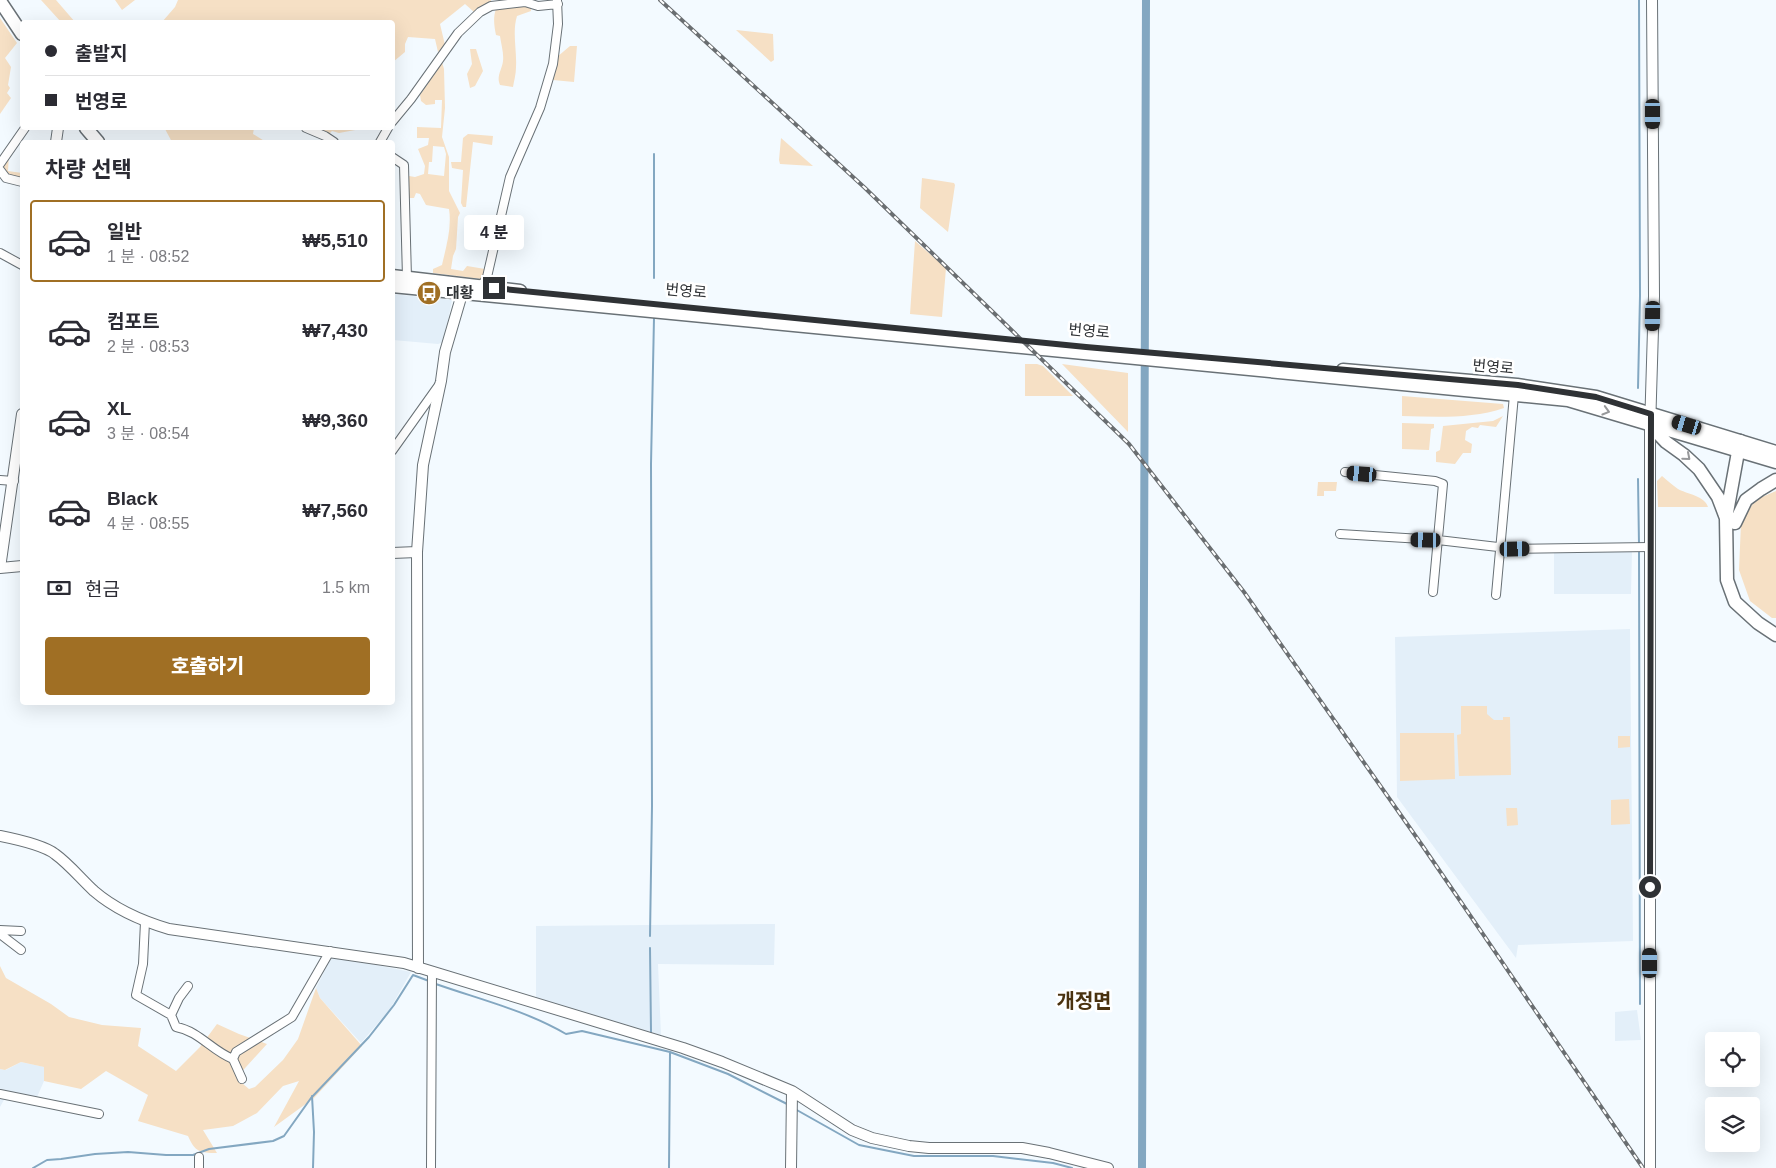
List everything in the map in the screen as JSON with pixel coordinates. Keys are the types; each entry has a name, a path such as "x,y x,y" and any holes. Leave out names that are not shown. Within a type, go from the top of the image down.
{"main road":[{"path":"0,1 20,31"},
{"path":"0,12 20,41"},
{"path":"88,130 96,140"},
{"name":"번영로","path":"395,276 1568,400 1651,419 1740,446 1776,462"},
{"name":"번영로","path":"395,286 1138,355"},
{"name":"번영로","path":"1158,357 1518,385 1596,397 1651,419"},
{"path":"1651,419 1666,442 1699,469 1718,497 1730,520 1737,587 1746,604 1760,618 1776,624"},
{"name":"번영로","path":"1740,446 1776,452"},
{"path":"1740,446 1732,488 1735,501 1730,520 1727,580 1735,602 1758,623 1776,635"},
{"path":"1730,520 1746,500 1776,480"}],"street":[{"path":"1650,1168 1648,547 1654,296 1652,0"},
{"path":"395,119 412,99 458,33 480,12 491,6 525,2 538,6 558,2 556,47 553,64 540,108 510,177 487,277 484,282 462,294 446,352 423,465 417,552 418,968"},
{"path":"0,164 24,130"},
{"path":"311,130 331,140"},
{"path":"395,159 404,165 407,278"},
{"path":"0,170 6,178 20,182"},
{"path":"0,253 20,264"},
{"path":"395,447 441,381"},
{"path":"1496,595 1502,546 1514,395"},
{"path":"20,431 0,568 20,566"},
{"path":"1345,472 1435,481 1443,484 1433,592"},
{"path":"0,480 14,481"},
{"path":"1340,534 1438,540 1515,549 1648,547"},
{"path":"395,553 417,552"},
{"path":"0,836 26,842 54,852 96,892 119,909 145,922 169,929 330,952 418,968 432,978 543,1007 683,1048 722,1062 792,1095 852,1130 890,1143 929,1148 1022,1148 1108,1168"},
{"path":"145,922 143,964 136,995 172,1015 176,1026 186,1028 233,1060 242,1079"},
{"path":"0,930 22,931"},
{"path":"0,934 21,950"},
{"path":"233,1060 236,1052 292,1017 330,952"},
{"path":"431,1168 432,978"},
{"path":"172,1015 179,998 188,986"},
{"path":"0,1094 99,1114"},
{"path":"791,1168 792,1095"},
{"path":"199,1157 199,1168"}],"shaded area":[{"path":"41,0 56,0 73,20 59,20"},
{"path":"115,0 135,0 122,10"},
{"path":"178,0 491,0 491,2 474,12 465,4 440,24 445,45 438,52 435,39 408,37 405,44 405,52 395,60 395,20 164,20 175,7"},
{"path":"526,5 531,8 531,11 517,16 516,22 516,70 513,87 500,85 499,76 503,55 500,36 496,35 494,18 496,9"},
{"path":"0,18 17,43 5,58 11,67 8,85 10,88 7,93 11,98 0,114"},
{"path":"736,30 773,34 774,60 771,62"},
{"path":"570,46 577,46 574,82 553,80 557,57"},
{"path":"470,49 476,49 483,71 475,86 470,88 467,74 472,64"},
{"path":"442,62 444,69 445,108 442,137 449,157 449,191 460,213 458,217 456,249 451,269 463,271 467,266 485,269 481,279 433,273 433,269 442,265 449,230 449,209 426,205 420,194 416,193 414,198 409,198 409,176 415,177 424,174 425,166 418,149 428,145 429,138 417,138 417,127 441,128 442,100 435,100 435,104 426,105 421,101 420,95","holes":["433,146 444,147 446,154 444,176 428,174 429,162 432,162"]},
{"path":"166,130 254,130 253,134 263,140 171,140"},
{"path":"320,130 355,130 339,133 332,131 329,134"},
{"path":"468,134 493,136 492,145 473,142 466,207 463,207 461,203 463,170 452,168 451,162 461,162 463,138"},
{"path":"781,138 813,166 780,164"},
{"path":"9,154 8,171 20,173 20,178 6,175 1,169"},
{"path":"922,178 954,183 955,185 948,232 920,208"},
{"path":"915,241 946,268 942,317 910,314"},
{"path":"395,294 452,300 444,342 438,344 395,340"},
{"path":"1025,364 1043,366 1073,396 1025,396"},
{"path":"1062,364 1128,373 1128,432"},
{"path":"1402,396 1503,404 1504,408 1467,416 1402,416"},
{"path":"1503,416 1496,427 1480,425 1478,428 1472,427 1466,431 1465,440 1472,444 1471,453 1463,453 1455,464 1436,462 1436,452 1440,450 1443,426 1493,421"},
{"path":"1402,423 1434,424 1434,428 1431,429 1429,450 1402,449"},
{"path":"1662,476 1678,489 1703,500 1708,507 1658,507 1657,481"},
{"path":"1318,482 1337,482 1336,491 1324,491 1324,496 1317,496"},
{"path":"1776,491 1776,618 1772,618 1750,601 1739,570 1741,523 1755,500"},
{"path":"1632,550 1631,594 1554,594 1554,552"},
{"path":"1630,629 1633,941 1518,945 1516,958 1397,797 1395,637"},
{"path":"1461,706 1487,706 1487,714 1494,720 1503,720 1503,717 1510,717 1511,775 1459,776 1457,735 1461,734"},
{"path":"1400,733 1454,733 1455,779 1400,781"},
{"path":"1618,736 1630,736 1630,747 1618,748"},
{"path":"1629,799 1630,824 1611,825 1611,800"},
{"path":"1506,808 1517,808 1518,825 1507,826"},
{"path":"775,924 774,965 658,964 661,1035 536,998 536,926"},
{"path":"332,956 411,972 390,1009 361,1043 320,998 316,988"},
{"path":"0,966 6,978 51,1004 69,1017 102,1025 141,1028 138,1046 176,1071 200,1047 217,1024 267,1044 236,1078 249,1089 255,1087 283,1060 298,1039 316,988 320,998 362,1046 314,1098 274,1127 299,1081 283,1086 257,1113 233,1126 203,1130 217,1153 206,1153 196,1148 188,1136 138,1121 148,1095 106,1071 81,1089 44,1081 44,1067 21,1062 5,1070 0,1069"},
{"path":"1637,1010 1641,1040 1615,1041 1615,1012"},
{"path":"21,1062 45,1067 44,1081 34,1104 5,1098 0,1107 0,1069 6,1070"}],"waterway":[{"path":"1142,1168 1146,0"},
{"path":"1638,388 1640,296 1639,0"},
{"path":"654,154 654,278"},
{"path":"650,936 652,806 651,464 654,318"},
{"path":"1638,479 1639,544"},
{"path":"1639,549 1640,1004"},
{"path":"650,948 651,1032"},
{"path":"33,1168 47,1160 95,1154 128,1152 193,1155 209,1149 273,1141 284,1136 311,1098 369,1037 394,1005 413,975 429,981"},
{"path":"433,983 534,1018 566,1034 582,1031 670,1052 728,1074 789,1105"},
{"path":"669,1168 670,1053"},
{"path":"312,1096 313,1168"},
{"path":"795,1109 859,1145 914,1156 993,1156 1053,1163 1072,1168"}],"railway":[{"path":"660,0 865,188 1129,444 1244,592 1424,848 1643,1168"}],"place":[{"name":"대황","path":"429,293"}],"district":[{"name":"개정면","path":"1084,1001"}],"route":[{"path":"494,288 1086,347 1518,385 1596,397 1651,414 1650,887"}]}
